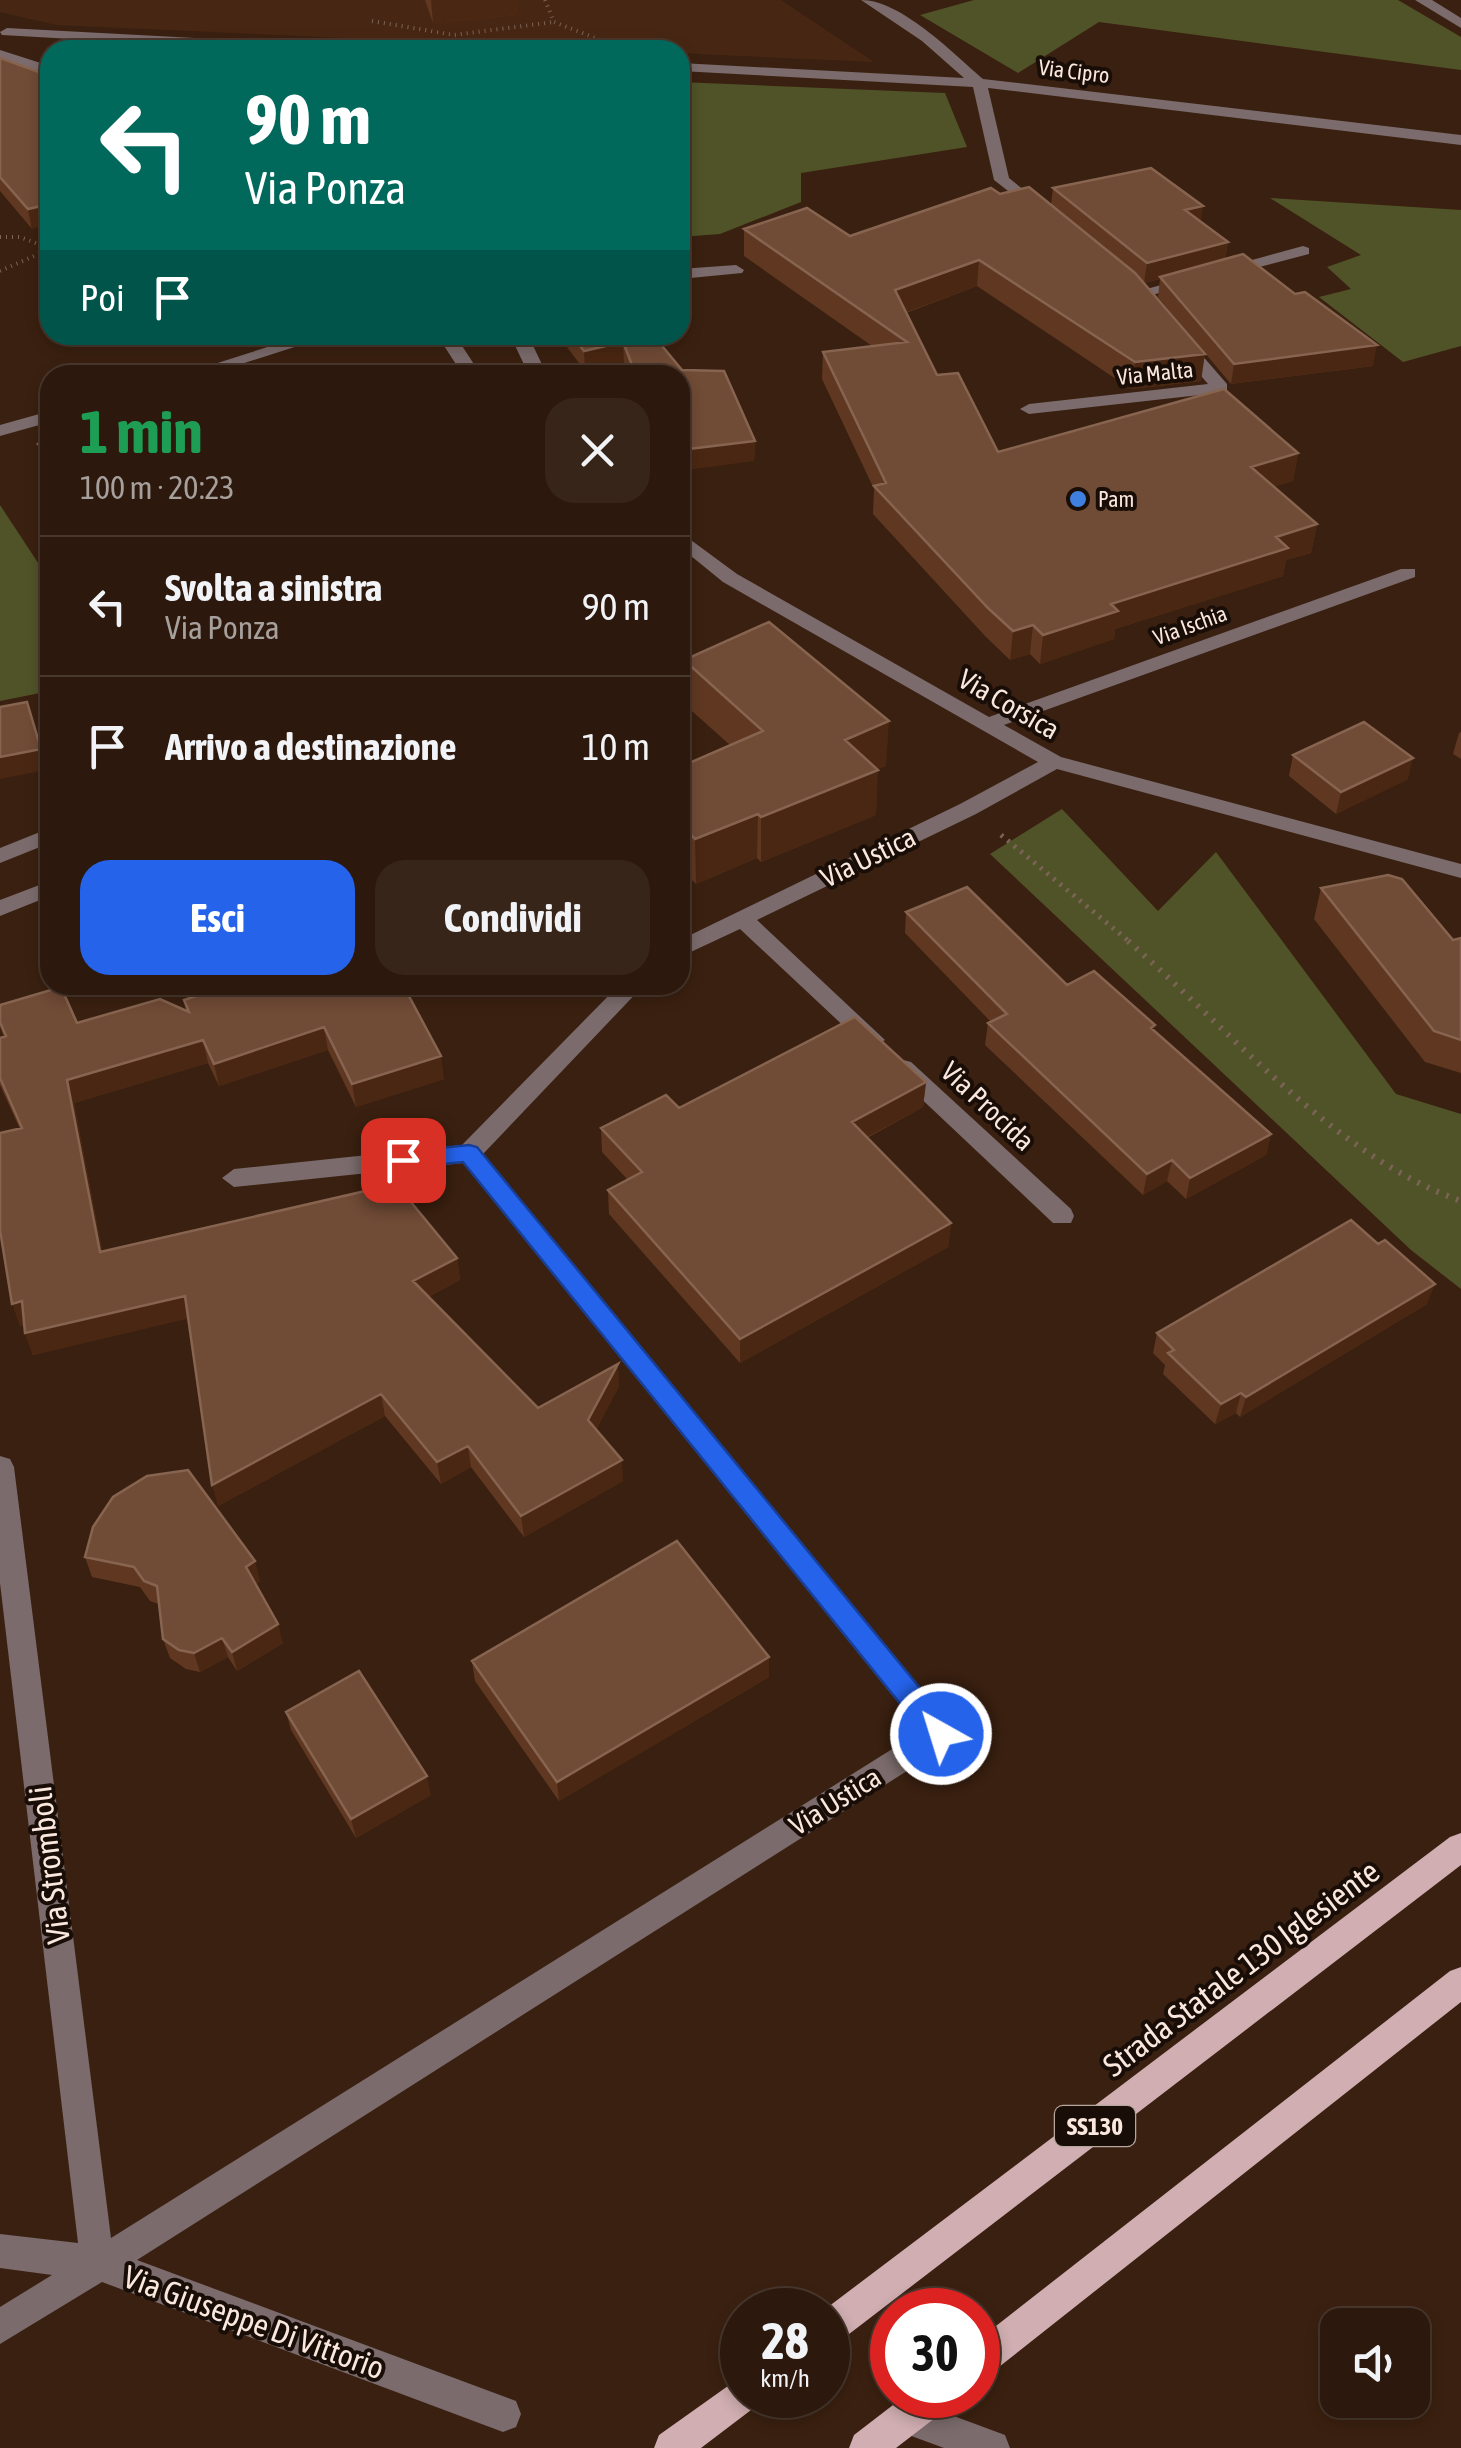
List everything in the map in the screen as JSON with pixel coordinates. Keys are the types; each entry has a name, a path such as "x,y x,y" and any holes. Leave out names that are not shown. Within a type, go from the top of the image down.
{"main road":[{"name":"Strada Statale 130 Iglesiente","path":"850,2313 1461,1847"},
{"path":"1000,2345 1461,1982"},
{"path":"672,2448 720,2411"},
{"path":"868,2448 906,2418"}],"street":[{"path":"868,0 928,38 979,83 1002,180 1048,217"},
{"path":"1422,0 1461,24"},
{"path":"3,31 164,40"},
{"path":"3,31 40,42"},
{"path":"0,52 40,54"},
{"path":"0,52 40,67"},
{"name":"Via Cipro","path":"690,68 979,83 1461,140"},
{"path":"1152,307 1303,251"},
{"path":"690,273 736,270"},
{"name":"Via Malta","path":"1029,410 1221,388 1124,280"},
{"path":"240,365 295,345"},
{"path":"0,431 40,419"},
{"name":"Via Corsica","path":"690,546 730,578 1054,762 1461,871"},
{"path":"690,562 730,578"},
{"name":"Via Ischia","path":"988,724 1408,573"},
{"name":"Via Ustica","path":"690,943 968,810 1054,762"},
{"path":"0,856 40,839"},
{"path":"0,909 40,892"},
{"name":"Via Procida","path":"741,918 1062,1216"},
{"path":"234,1178 469,1153 623,995"},
{"name":"Via Ustica","path":"97,2263 941,1734 469,1153"},
{"name":"Via Stromboli","path":"0,1467 97,2263"},
{"name":"Via Giuseppe Di Vittorio","path":"0,2251 97,2263 502,2414"},
{"path":"0,2327 97,2263"},
{"path":"941,2418 992,2448"}],"path":[{"path":"545,0 554,22"},
{"path":"369,21 454,35 554,22 600,40"},
{"path":"0,237 20,237 40,245"},
{"path":"0,271 40,253"},
{"path":"968,810 1080,897 1348,1138 1431,1193 1461,1201"}],"shaded area":[{"path":"0,0 781,0 874,62 690,54 690,40 388,40 56,25 0,12"}],"green space":[{"path":"974,0 1398,0 1461,37 1461,70 1099,22 1018,73 920,15"},
{"path":"690,82 945,93 967,147 801,173 801,202 720,234 690,236"},
{"path":"1270,198 1461,210 1461,346 1403,362 1319,297 1351,289 1327,267 1361,255"},
{"path":"0,505 40,566 40,693 0,701"},
{"path":"1062,809 1158,911 1216,852 1396,1094 1461,1114 1461,1289 1411,1250 990,854"}],"building":[{"path":"0,58 40,72 40,206 28,209 0,177"},
{"path":"1151,168 1203,206 1185,210 1228,242 1147,263 1053,188"},
{"path":"1029,187 1135,273 1205,354 1135,362 979,260 895,290 937,375 958,373 998,452 1224,389 1298,453 1251,467 1317,524 1276,537 1288,548 1111,604 1118,611 1043,635 1033,625 1013,631 874,486 886,483 823,352 907,342 744,229 807,208 850,236 991,188 1000,194"},
{"path":"1243,254 1295,294 1305,292 1377,345 1234,364 1160,277"},
{"path":"580,345 610,345 584,351"},
{"path":"624,345 661,345 678,365 632,365"},
{"path":"690,370 724,371 755,441 690,449"},
{"path":"769,622 889,721 845,740 878,770 695,839 690,834 690,763 763,731 690,665 690,657"},
{"path":"27,702 40,749 0,757 0,707"},
{"path":"1364,722 1413,758 1341,792 1293,755"},
{"path":"1388,875 1402,879 1453,940 1461,938 1461,1040 1434,1031 1321,888"},
{"path":"967,887 1067,985 1094,971 1155,1025 1151,1028 1271,1134 1190,1178 1172,1160 1147,1174 988,1023 1007,1014 906,912"},
{"path":"40,993 65,995 77,1023 160,999 189,1012 184,1000 199,995 408,995 441,1056 352,1084 324,1027 214,1064 203,1040 67,1080 100,1252 396,1184 457,1258 413,1281 538,1408 618,1364 588,1420 622,1460 521,1516 468,1446 437,1462 381,1394 212,1485 185,1296 25,1333 22,1301 12,1304 0,1230 0,1133 22,1128 0,1078 0,1038 6,1036 0,1022 0,1005"},
{"path":"855,1017 926,1082 852,1122 951,1223 740,1339 608,1190 642,1172 601,1128 666,1095 679,1108"},
{"path":"1351,1220 1378,1244 1385,1240 1435,1284 1246,1397 1241,1393 1221,1404 1168,1353 1174,1350 1157,1333"},
{"path":"188,1470 255,1561 246,1567 278,1624 232,1652 222,1638 194,1653 179,1650 163,1639 157,1586 144,1581 134,1567 85,1557 93,1527 113,1497 147,1476"},
{"path":"677,1541 769,1657 557,1782 472,1661"},
{"path":"359,1671 427,1776 351,1819 286,1712"}],"place":[{"name":"Pam","path":"1078,499"}],"route":[{"path":"403,1160 469,1153 941,1734"}]}
